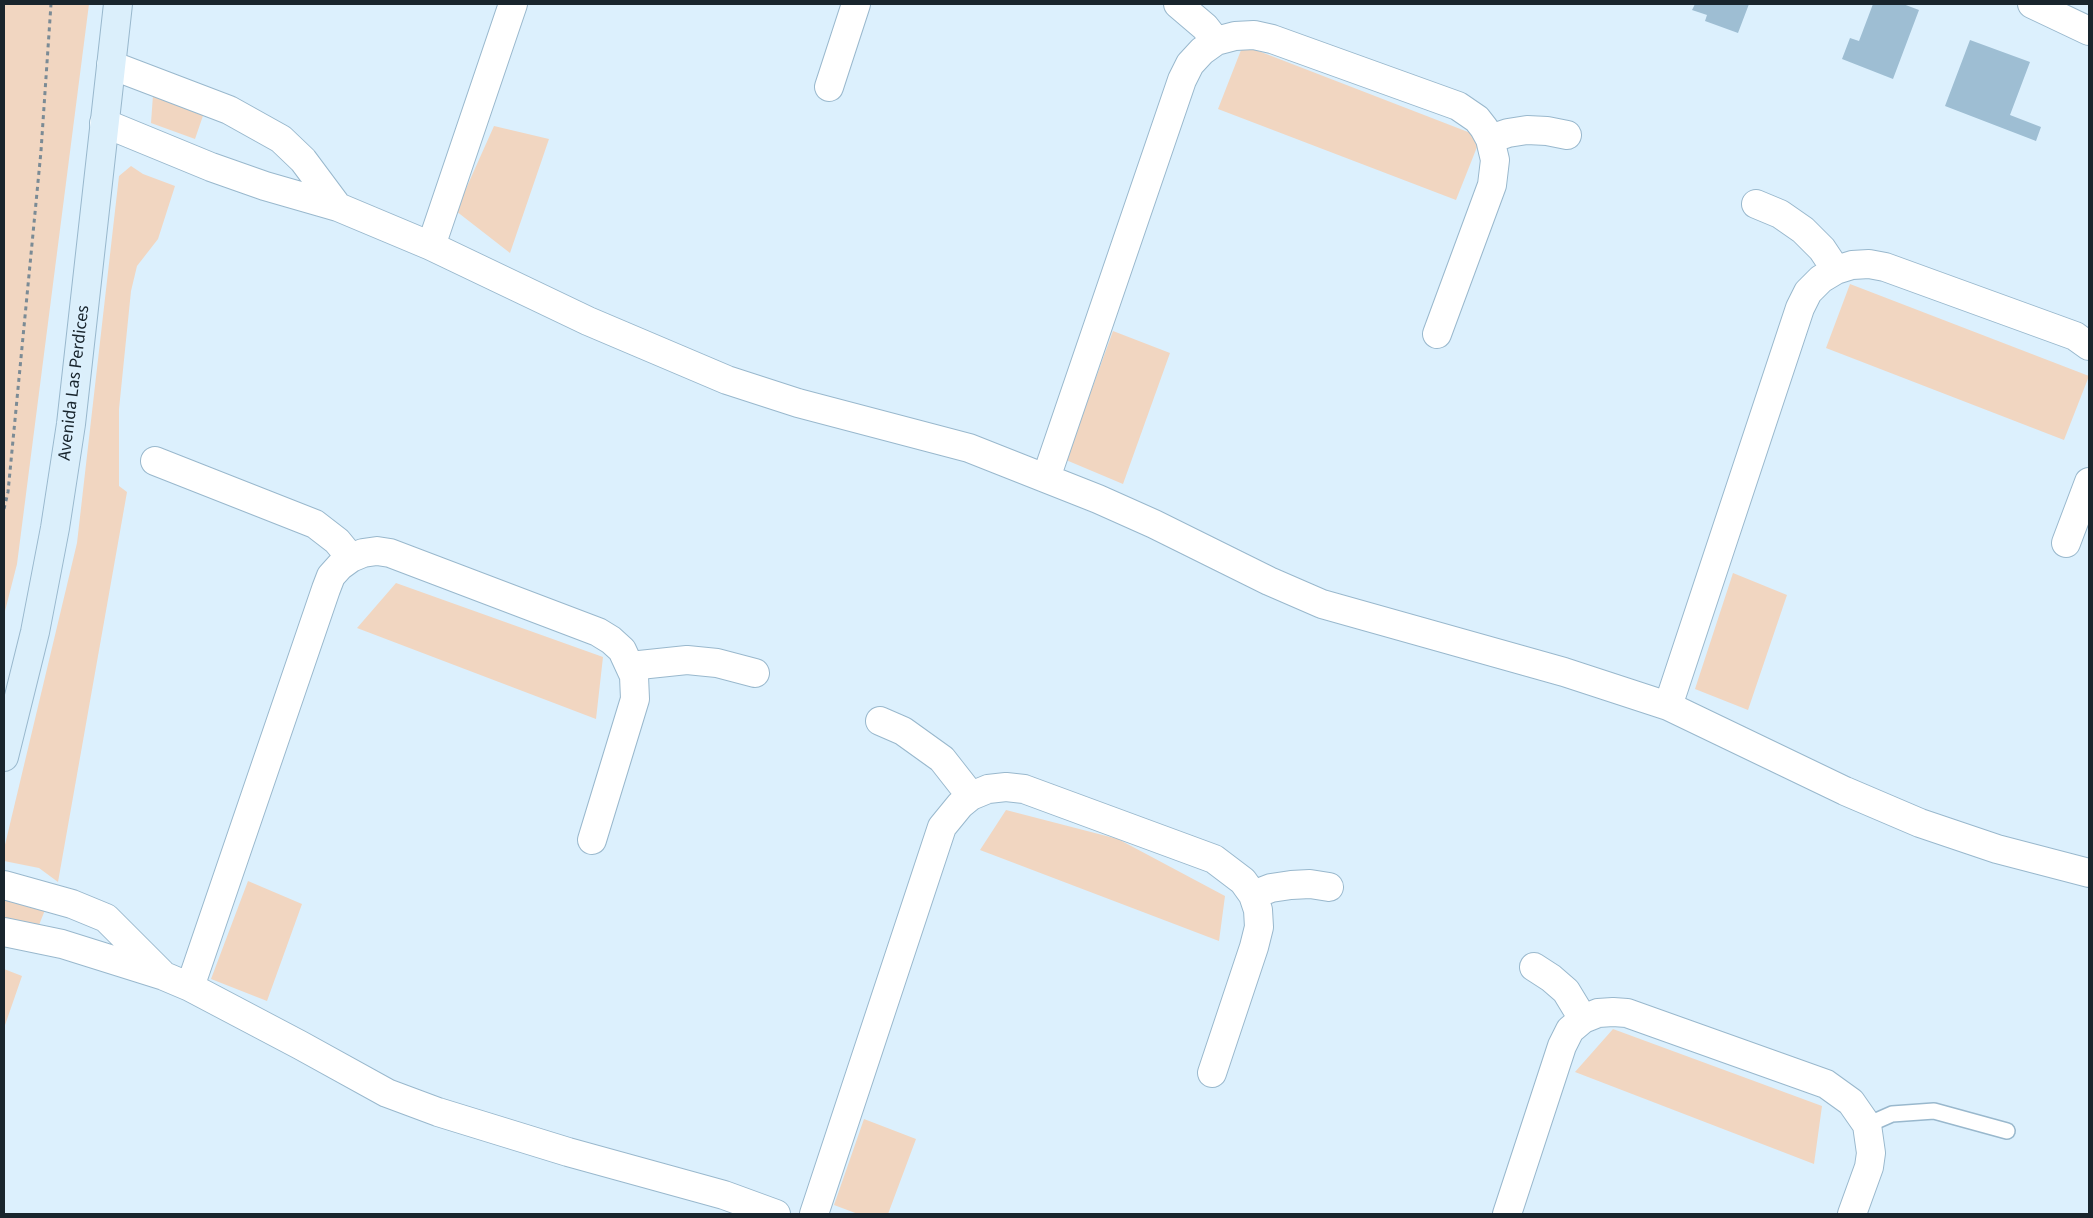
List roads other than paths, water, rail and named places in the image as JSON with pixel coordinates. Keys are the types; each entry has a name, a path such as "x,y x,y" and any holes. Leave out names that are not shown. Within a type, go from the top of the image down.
{"street":[{"name":"Avenida Las Perdices","path":"4,757 35,632 55,528 71,424 118,4"},
{"path":"430,246 513,4"},
{"path":"828,86 856,4"},
{"path":"1178,4 1205,27 1216,41"},
{"path":"2032,4 2089,31"},
{"path":"1046,478 1182,80 1190,64 1202,51 1216,41 1235,36 1254,35 1272,40 1449,102 1476,119 1490,139 1495,160 1492,185 1437,334"},
{"path":"111,65 229,110 281,139 303,160 338,207"},
{"path":"104,123 220,170 338,207 430,246 588,321 727,380 798,403 969,448 1046,478 1154,524 1269,581 1322,604 1564,672 1668,706 1845,791 1920,823 1997,849 2089,873"},
{"path":"1490,139 1508,133 1527,130 1547,131 1567,136"},
{"path":"1756,204 1780,214 1803,230 1822,249 1836,270"},
{"path":"1668,706 1800,308 1808,292 1821,279 1836,270 1852,265 1869,264 1885,267 2075,336 2089,346"},
{"path":"155,461 315,524 337,541 351,558"},
{"path":"2066,543 2089,482"},
{"path":"190,987 326,589 331,576 351,558 377,551 390,553 598,632 622,650 630,666 636,686 635,699 592,840"},
{"path":"630,666 687,660 717,663 755,673"},
{"path":"880,721 903,731 942,759 971,796"},
{"path":"814,1214 934,845 950,815 971,796 988,789 1006,787 1024,789 1214,859 1243,881 1253,895 1258,910 1259,927 1212,1073"},
{"path":"1253,895 1271,888 1290,885 1310,884 1329,887"},
{"path":"4,885 72,904 106,918 164,976"},
{"path":"5,933 62,944 164,976 190,987 387,1093 489,1129 724,1195 776,1214"},
{"path":"1534,967 1566,991 1583,1019"},
{"path":"1506,1214 1562,1046 1570,1030 1583,1019 1598,1013 1627,1013 1818,1082 1840,1093 1851,1102 1867,1125 1871,1146 1869,1167 1852,1214"}],"lane":[{"path":"1867,1125 1892,1114 1934,1111 2007,1131"}]}
